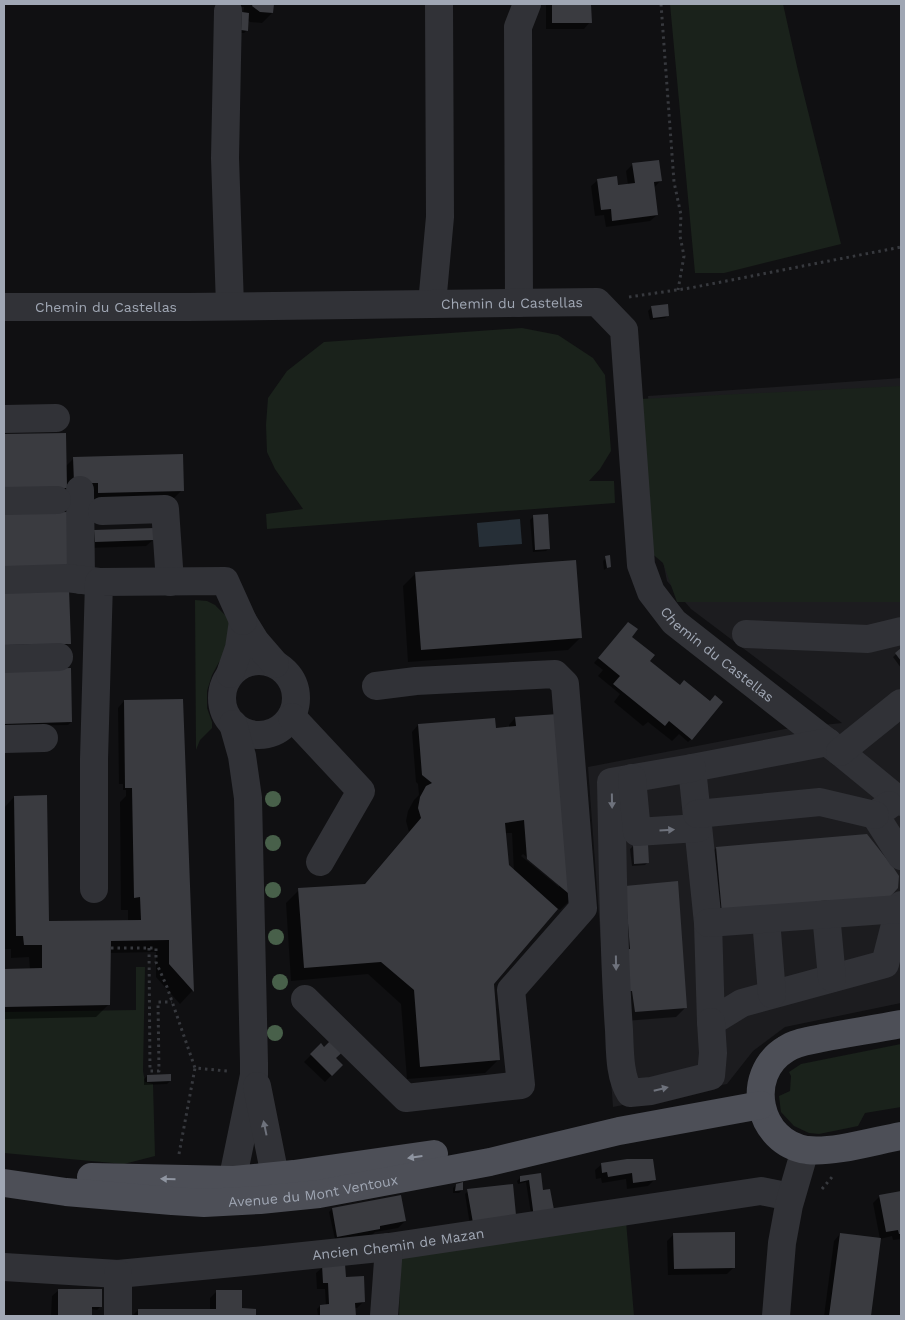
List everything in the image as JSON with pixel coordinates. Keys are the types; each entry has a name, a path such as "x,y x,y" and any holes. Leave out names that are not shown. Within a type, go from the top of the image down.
{"main road":[{"path":"901,1024 804,1042 786,1049 776,1056 764,1075 760,1090 764,1117 773,1130 781,1139 805,1150 827,1150 901,1136"},
{"name":"Avenue du Mont Ventoux","path":"4,1183 66,1192 204,1203 488,1147 619,1131 761,1105"},
{"name":"Avenue du Mont Ventoux","path":"4,1174 280,1187"}],"street":[{"path":"432,304 440,217 439,4"},
{"path":"519,303 518,27 527,4"},
{"path":"228,11 226,158 230,306"},
{"name":"Chemin du Castellas","path":"4,307 597,302 624,330 641,565 651,592 674,622 834,747 899,801"},
{"path":"4,419 56,418"},
{"path":"4,501 69,495 90,581 94,759 94,889"},
{"path":"102,511 166,509 170,582"},
{"path":"4,580 67,578 90,581 224,581 243,621 256,642 275,664"},
{"path":"243,621 239,648 230,674 224,684 223,708 228,720 248,734 260,735 282,725"},
{"path":"746,634 868,639 901,631"},
{"path":"4,659 59,657"},
{"path":"230,674 240,666 251,661 263,660 275,664 286,671 293,681 296,693 296,705 264,752 248,798"},
{"path":"305,999 406,1098 521,1085 511,990 583,908 565,684 555,674 416,681 376,686"},
{"path":"692,768 708,923 713,1053 711,1076 651,1091 630,1093 625,1086 616,999 612,782 692,768 834,747 901,703"},
{"path":"233,724 242,756 248,798 254,1075 280,1187"},
{"path":"282,725 361,791 320,862"},
{"path":"4,738 44,738"},
{"path":"632,778 637,832 820,802 874,815 899,801"},
{"path":"874,815 901,856"},
{"path":"708,923 900,907 885,964 742,1003 711,1022"},
{"path":"826,914 832,978"},
{"path":"766,919 772,994"},
{"path":"172,1201 243,1186 234,1172 254,1075"},
{"path":"776,1316 782,1243 791,1197 805,1150"},
{"name":"Ancien Chemin de Mazan","path":"4,1267 118,1274 388,1247 761,1191 791,1197"},
{"path":"384,1316 388,1247"},
{"path":"118,1274 118,1316"}],"path":[{"path":"661,4 674,182 681,215 680,236 684,256 678,290"},
{"path":"597,302 678,290 901,247"},
{"path":"111,948 156,948 156,962 168,987 195,1068 178,1159"},
{"path":"149,948 150,1071 159,1071 158,1002 172,1002"},
{"path":"195,1068 254,1075"},
{"path":"820,1191 833,1176"}],"shaded area":[{"path":"670,4 783,4 841,244 724,273 695,273"},
{"path":"522,328 558,335 593,358 605,375 611,451 600,469 589,481 614,481 615,503 267,529 266,514 303,509 275,469 267,452 268,398 287,371 324,342"},
{"path":"901,378 901,1003 785,1027 753,1051 727,1084 613,1107 588,767 785,729 842,723 691,609 667,581 658,537 648,396"},
{"path":"901,386 901,602 677,602 663,563 649,551 640,399"},
{"path":"520,519 522,544 479,547 477,523"},
{"path":"195,600 207,601 215,605 225,615 233,629 228,654 219,662 207,691 207,708 212,728 200,740 196,750"},
{"path":"136,967 145,967 143,1071 145,1082 153,1084 155,1156 124,1164 4,1153 4,1012 136,1010"},
{"path":"901,1044 901,1107 865,1113 858,1126 819,1134 809,1133 794,1126 781,1112 779,1096 790,1091 791,1076 789,1072 801,1064"},
{"path":"626,1221 634,1316 399,1316 401,1255"}],"building":[{"path":"253,4 274,4 273,13 260,12 252,6"},
{"path":"552,4 591,4 592,23 552,23"},
{"path":"242,12 249,13 248,31 241,30"},
{"path":"659,160 662,181 654,182 658,215 612,221 611,209 601,210 597,179 617,176 618,185 635,183 632,163"},
{"path":"668,304 669,316 653,318 651,306"},
{"path":"66,433 67,488 4,489 4,434"},
{"path":"183,454 184,491 98,493 98,483 74,483 73,457"},
{"path":"68,512 69,566 4,567 4,513"},
{"path":"548,514 550,549 535,550 533,515"},
{"path":"154,528 154,540 95,542 94,530"},
{"path":"610,555 611,567 607,568 605,556"},
{"path":"576,560 582,638 421,650 415,572"},
{"path":"69,589 71,644 4,645 4,590"},
{"path":"628,622 638,629 632,637 655,655 650,661 680,685 684,680 710,701 715,695 723,702 692,740 669,721 665,726 613,684 620,676 598,658"},
{"path":"901,648 901,661 895,653"},
{"path":"71,668 72,722 4,724 4,669"},
{"path":"183,699 194,992 169,964 169,940 111,941 110,1005 4,1007 4,969 42,968 42,945 24,945 23,936 16,936 14,796 47,795 49,921 141,920 140,897 134,898 132,788 125,788 124,700"},
{"path":"558,714 574,898 527,859 524,820 505,823 509,865 558,909 494,984 500,1060 420,1067 414,990 381,962 304,968 298,888 365,884 421,818 418,808 420,797 426,786 432,783 422,775 418,724 495,718 496,728 516,726 515,717"},
{"path":"867,834 899,876 898,888 890,897 722,914 716,847"},
{"path":"648,844 649,863 634,864 633,845"},
{"path":"678,881 687,1008 635,1012 632,991 629,991 626,949 630,949 625,886"},
{"path":"336,1035 348,1047 336,1058 343,1065 332,1076 310,1054 321,1043 324,1047"},
{"path":"171,1074 171,1081 147,1082 147,1075"},
{"path":"627,1159 653,1159 656,1180 633,1183 632,1173 608,1177 607,1172 602,1173 601,1163"},
{"path":"541,1173 543,1190 550,1189 555,1215 534,1218 529,1180 520,1182 520,1176"},
{"path":"463,1182 463,1190 455,1191 456,1184"},
{"path":"513,1184 516,1215 473,1223 467,1189"},
{"path":"901,1191 901,1234 899,1234 898,1230 886,1232 879,1195"},
{"path":"401,1195 406,1221 380,1226 380,1229 337,1237 332,1208"},
{"path":"735,1232 735,1268 674,1269 673,1233"},
{"path":"840,1233 881,1238 871,1316 829,1316"},
{"path":"345,1264 346,1277 364,1276 365,1302 355,1303 356,1316 320,1316 320,1305 329,1304 328,1283 323,1283 322,1265"},
{"path":"58,1289 102,1289 102,1307 92,1307 92,1316 58,1316"},
{"path":"216,1290 242,1290 242,1308 256,1309 256,1316 138,1316 138,1309 216,1309"}]}
